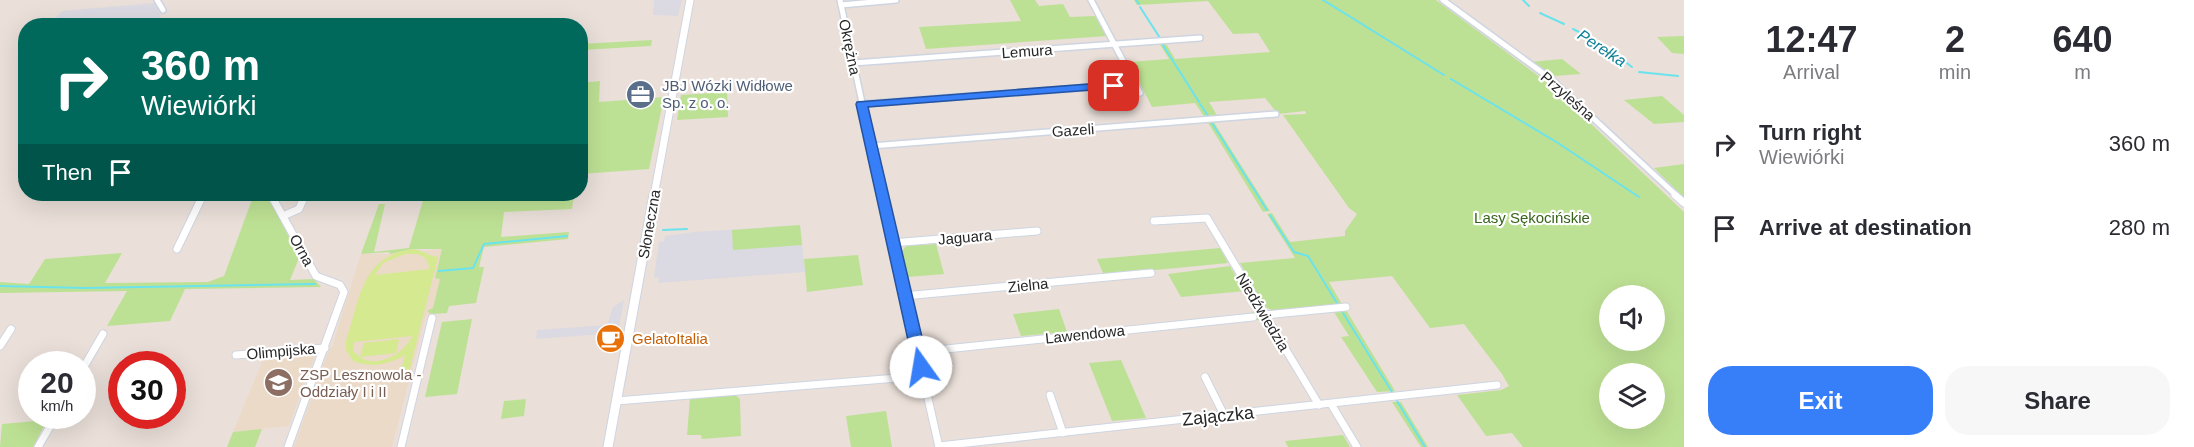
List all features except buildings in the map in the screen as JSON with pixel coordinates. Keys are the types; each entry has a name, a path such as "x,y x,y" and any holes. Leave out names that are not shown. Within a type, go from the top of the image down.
{"main road":[{"name":"Słoneczna","path":"608,447 690,0"}],"street":[{"path":"157,0 163,10"},
{"path":"840,3 896,0"},
{"path":"1091,0 1140,93"},
{"name":"Przyleśna","path":"1443,0 1551,79 1684,203"},
{"name":"Okrężna","path":"840,3 939,446"},
{"name":"Lemura","path":"853,63 1200,38"},
{"path":"861,104 1136,84"},
{"name":"Gazeli","path":"871,146 1276,114"},
{"path":"177,249 200,201"},
{"name":"Orna","path":"275,201 316,276 340,285 345,292 325,348"},
{"path":"283,216 299,209 302,201"},
{"name":"Niedźwiedzia","path":"1154,221 1201,216 1207,218 1319,405"},
{"name":"Jaguara","path":"892,243 1037,231"},
{"name":"Zielna","path":"904,296 1151,273"},
{"path":"1265,315 1346,307"},
{"name":"Lawendowa","path":"917,352 1253,317"},
{"path":"400,447 432,318"},
{"path":"0,346 11,328"},
{"path":"94,351 104,334"},
{"path":"288,447 325,348"},
{"name":"Olimpijska","path":"236,355 325,348"},
{"path":"616,401 922,376"},
{"path":"1205,377 1224,415"},
{"name":"Zajączka","path":"939,446 1497,386"},
{"path":"1050,395 1063,433"},
{"path":"1331,404 1357,447"},
{"path":"38,447 48,429"}],"shaded area":[{"path":"654,0 682,0 678,16 653,15"},
{"path":"155,3 161,17 56,18 62,11"},
{"path":"800,225 805,272 658,283 659,278 654,277 659,242 664,241 665,236"},
{"path":"412,249 425,251 442,249 454,272 444,313 426,315 392,447 294,447 330,347 332,347 361,254 390,254"},
{"path":"624,300 618,333 536,339 537,330 607,325 613,307"},
{"path":"315,351 289,426 233,432 265,355"}],"green space":[{"path":"1010,0 1035,0 1039,6 1063,4 1070,17 1095,16 1107,36 926,49 919,27 1021,21"},
{"name":"Lasy Sękocińskie","path":"1134,0 1436,0 1548,83 1684,212 1684,447 1523,447 1512,433 1486,436 1457,395 1501,390 1509,386 1502,374 1464,324 1430,328 1392,276 1329,282 1343,306 1274,311 1265,307 1240,263 1295,258 1267,214 1272,213 1290,242 1345,236 1345,231 1357,214 1349,208 1283,115 1306,114 1305,111 1278,114 1265,98 1209,102 1218,117 1205,118 1195,103 1152,107 1129,62 1169,59 1159,43 1165,42 1175,59 1270,52 1258,33 1233,34 1208,1 1137,5"},
{"path":"1684,36 1684,54 1672,53 1657,37"},
{"path":"652,40 651,46 588,50 588,44"},
{"path":"1562,59 1581,74 1553,76 1531,62"},
{"path":"600,81 599,102 664,97 649,169 588,173 588,82"},
{"path":"727,92 728,117 677,120 681,95"},
{"path":"1662,96 1684,115 1684,122 1654,124 1624,100"},
{"path":"1207,121 1213,121 1270,211 1263,212"},
{"path":"1684,164 1684,198 1654,168"},
{"path":"251,201 271,201 299,258 290,280 314,279 321,287 185,289 170,321 107,326 127,291 0,293 0,282 29,284 45,259 122,253 105,283 208,282 224,276"},
{"path":"423,201 573,201 572,209 504,212 501,237 569,232 568,239 484,247 479,267 484,267 476,303 449,306 447,313 431,314 427,311 433,308 440,279 435,278 442,249 412,249 390,254 389,252 361,254 379,204 385,204 374,252 409,248"},
{"path":"800,225 802,245 733,250 732,230"},
{"path":"936,244 944,274 908,277 902,251 906,246"},
{"path":"1220,248 1228,263 1104,275 1097,259"},
{"path":"413,249 438,257 409,372 400,373 405,355 386,363 373,365 353,361 346,350 346,341 365,282 383,260 396,253","holes":["405,254 417,254 426,258 430,269 375,275 383,263","412,336 397,353 383,360 367,360 353,351 354,342"]},
{"path":"858,255 863,285 807,292 804,259"},
{"path":"1230,266 1245,291 1181,297 1168,274"},
{"path":"1245,291 1267,321 1256,320 1252,313 1255,308"},
{"path":"1059,309 1067,332 1021,336 1013,314"},
{"path":"1346,310 1395,391 1377,392 1341,337 1349,336 1334,312"},
{"path":"472,319 457,394 425,397 442,322"},
{"path":"399,339 396,353 360,357 364,343"},
{"path":"1121,360 1146,418 1112,421 1089,363"},
{"path":"734,394 740,399 741,436 702,439 701,435 687,435 690,398"},
{"path":"526,399 524,416 501,419 504,401"},
{"path":"1392,402 1401,402 1428,447 1421,447"},
{"path":"886,411 892,447 851,447 846,416"},
{"path":"18,423 18,429 42,429 33,447 0,447 2,424"},
{"path":"262,429 255,447 227,447 233,432"},
{"path":"1343,435 1350,447 1288,447 1285,441"}],"waterway":[{"path":"1136,0 1139,4"},
{"path":"1323,0 1444,75"},
{"name":"Perełka","path":"1523,0 1529,6"},
{"path":"1140,7 1160,38"},
{"name":"Perełka","path":"1540,13 1564,24"},
{"name":"Perełka","path":"1573,29 1599,42 1632,67"},
{"path":"1161,42 1199,102"},
{"name":"Perełka","path":"1639,72 1678,76"},
{"path":"1451,79 1558,143 1639,197"},
{"path":"1200,104 1209,117"},
{"path":"1212,123 1267,210"},
{"path":"1270,215 1294,252 1308,256 1337,303"},
{"path":"663,230 687,229"},
{"path":"439,271 473,268 484,244 567,236"},
{"path":"0,286 85,288 315,284"},
{"path":"1343,313 1392,392"},
{"path":"1397,401 1425,447"}],"place":[{"name":"JBJ Wózki Widłowe Sp. z o. o.","path":"641,94"},
{"name":"GelatoItalia","path":"611,338"},
{"name":"ZSP Lesznowola - Oddziały I i II","path":"279,383"}],"route":[{"path":"921,367 861,104 1114,86"}]}
